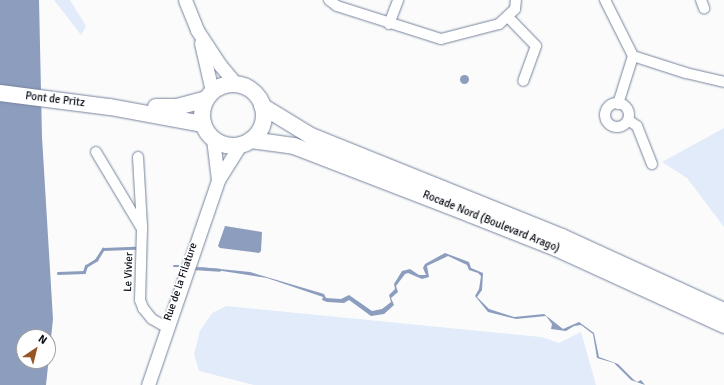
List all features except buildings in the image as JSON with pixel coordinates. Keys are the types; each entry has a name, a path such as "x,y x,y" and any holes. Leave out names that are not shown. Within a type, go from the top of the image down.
{"main road":[{"path":"227,84 236,84 253,91 262,106 262,125 245,143 221,144 213,139 203,124 201,116 208,95 227,84"},
{"name":"Pont de Pritz","path":"0,93 110,107 203,124"},
{"name":"Pont de Pritz","path":"110,107 177,107 208,95"},
{"name":"Rocade Nord (Boulevard Arago)","path":"262,106 310,136 562,237 724,311"},
{"name":"Rocade Nord (Boulevard Arago)","path":"245,143 294,146 563,251 724,325"}],"street":[{"path":"185,0 197,30 209,72 208,95"},
{"path":"329,0 337,6 389,24 441,39 499,24 515,9 516,0"},
{"path":"389,24 398,0"},
{"path":"605,0 633,56 618,104"},
{"path":"508,17 536,46 524,81"},
{"path":"197,30 220,65 236,84"},
{"path":"633,56 686,74 724,82"},
{"path":"618,104 627,109 628,120 619,127 608,123 606,111 611,105 618,104"},
{"path":"628,120 637,126 652,164"},
{"name":"Rue de la Filature","path":"213,139 218,180"},
{"name":"Rue de la Filature","path":"148,385 166,327 218,180 245,143"},
{"path":"96,152 142,229"},
{"name":"Le Vivier","path":"138,157 142,229 140,300 152,319 166,327"}],"shaded area":[{"path":"54,0 70,0 86,26 81,35"},
{"path":"724,128 724,227 687,178 662,162"},
{"path":"226,306 541,337 559,343 581,332 596,385 254,385 199,371 194,354 200,331 212,313"}],"water":[{"path":"0,0 39,0 42,137 53,319 52,329 16,329 16,369 48,369 46,385 0,385"},
{"path":"464,74 469,79 464,84 459,79"},
{"path":"225,226 262,232 261,251 259,253 220,248 218,246"},
{"path":"445,253 469,262 471,268 483,273 482,290 477,297 489,309 514,317 544,314 563,329 579,322 594,333 599,357 618,364 633,379 637,382 641,380 645,385 631,380 614,363 597,358 593,334 581,325 574,326 566,331 551,329 552,324 546,316 516,319 488,312 475,296 479,289 481,276 478,273 469,270 467,265 448,256 427,266 429,277 422,279 408,273 405,274 396,286 398,292 391,298 394,305 384,314 371,316 349,300 344,303 327,302 322,300 323,297 267,278 190,266 250,272 324,294 326,298 341,299 349,295 372,311 382,309 391,302 389,295 395,289 394,284 402,271 410,269 419,275 426,275 423,268 425,264"}],"waterway":[{"path":"58,273 84,272 86,266 96,260 103,249 135,248"},
{"path":"174,266 181,266"},
{"path":"193,268 219,270"}]}
